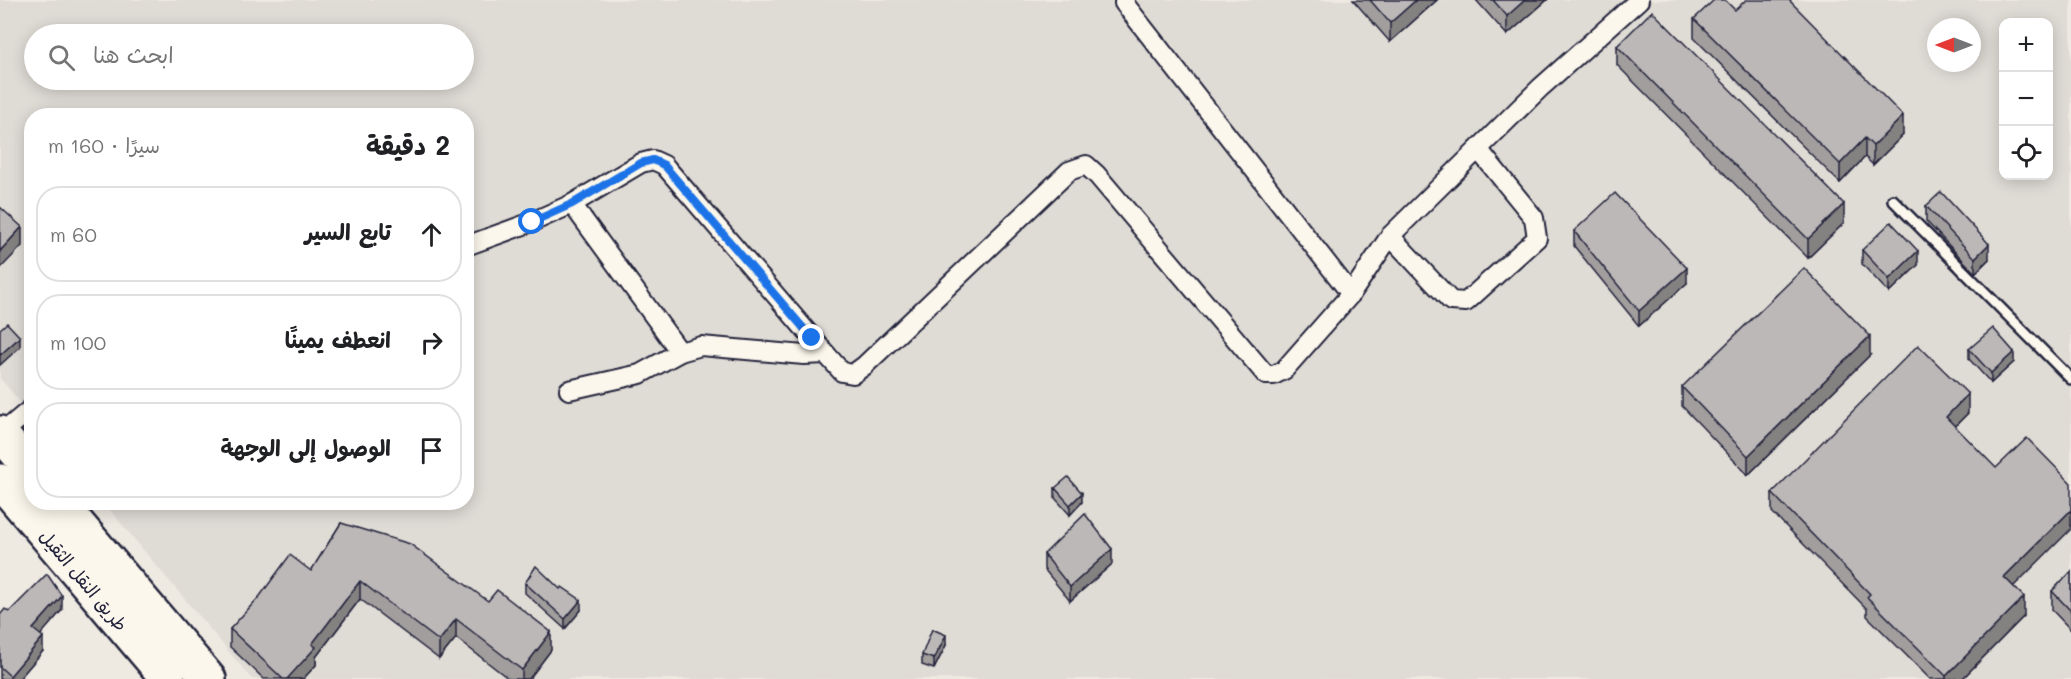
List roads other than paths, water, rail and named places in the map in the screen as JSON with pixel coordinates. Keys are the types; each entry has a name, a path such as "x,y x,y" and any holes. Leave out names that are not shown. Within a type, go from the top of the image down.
{"highway":[{"path":"0,433 24,461"},
{"name":"طريق النقل الثقيل","path":"0,481 24,509"},
{"name":"طريق النقل الثقيل","path":"25,510 168,679"},
{"name":"طريق النقل الثقيل","path":"66,510 209,679"}],"street":[{"path":"1125,0 1124,3 1351,294"},
{"path":"474,243 532,222 572,204 641,163 653,160 664,165 842,372 853,374 1069,171 1086,165 1097,175 1266,375 1274,375 1284,370 1351,294 1390,236 1540,88 1639,0"},
{"path":"1390,236 1451,301 1466,302 1537,238 1534,218 1478,149"},
{"path":"572,204 680,351"},
{"path":"569,390 640,374 680,351 701,346 804,355 826,354"},
{"path":"0,433 24,414"}],"lane":[{"path":"1893,200 2071,379"}]}
